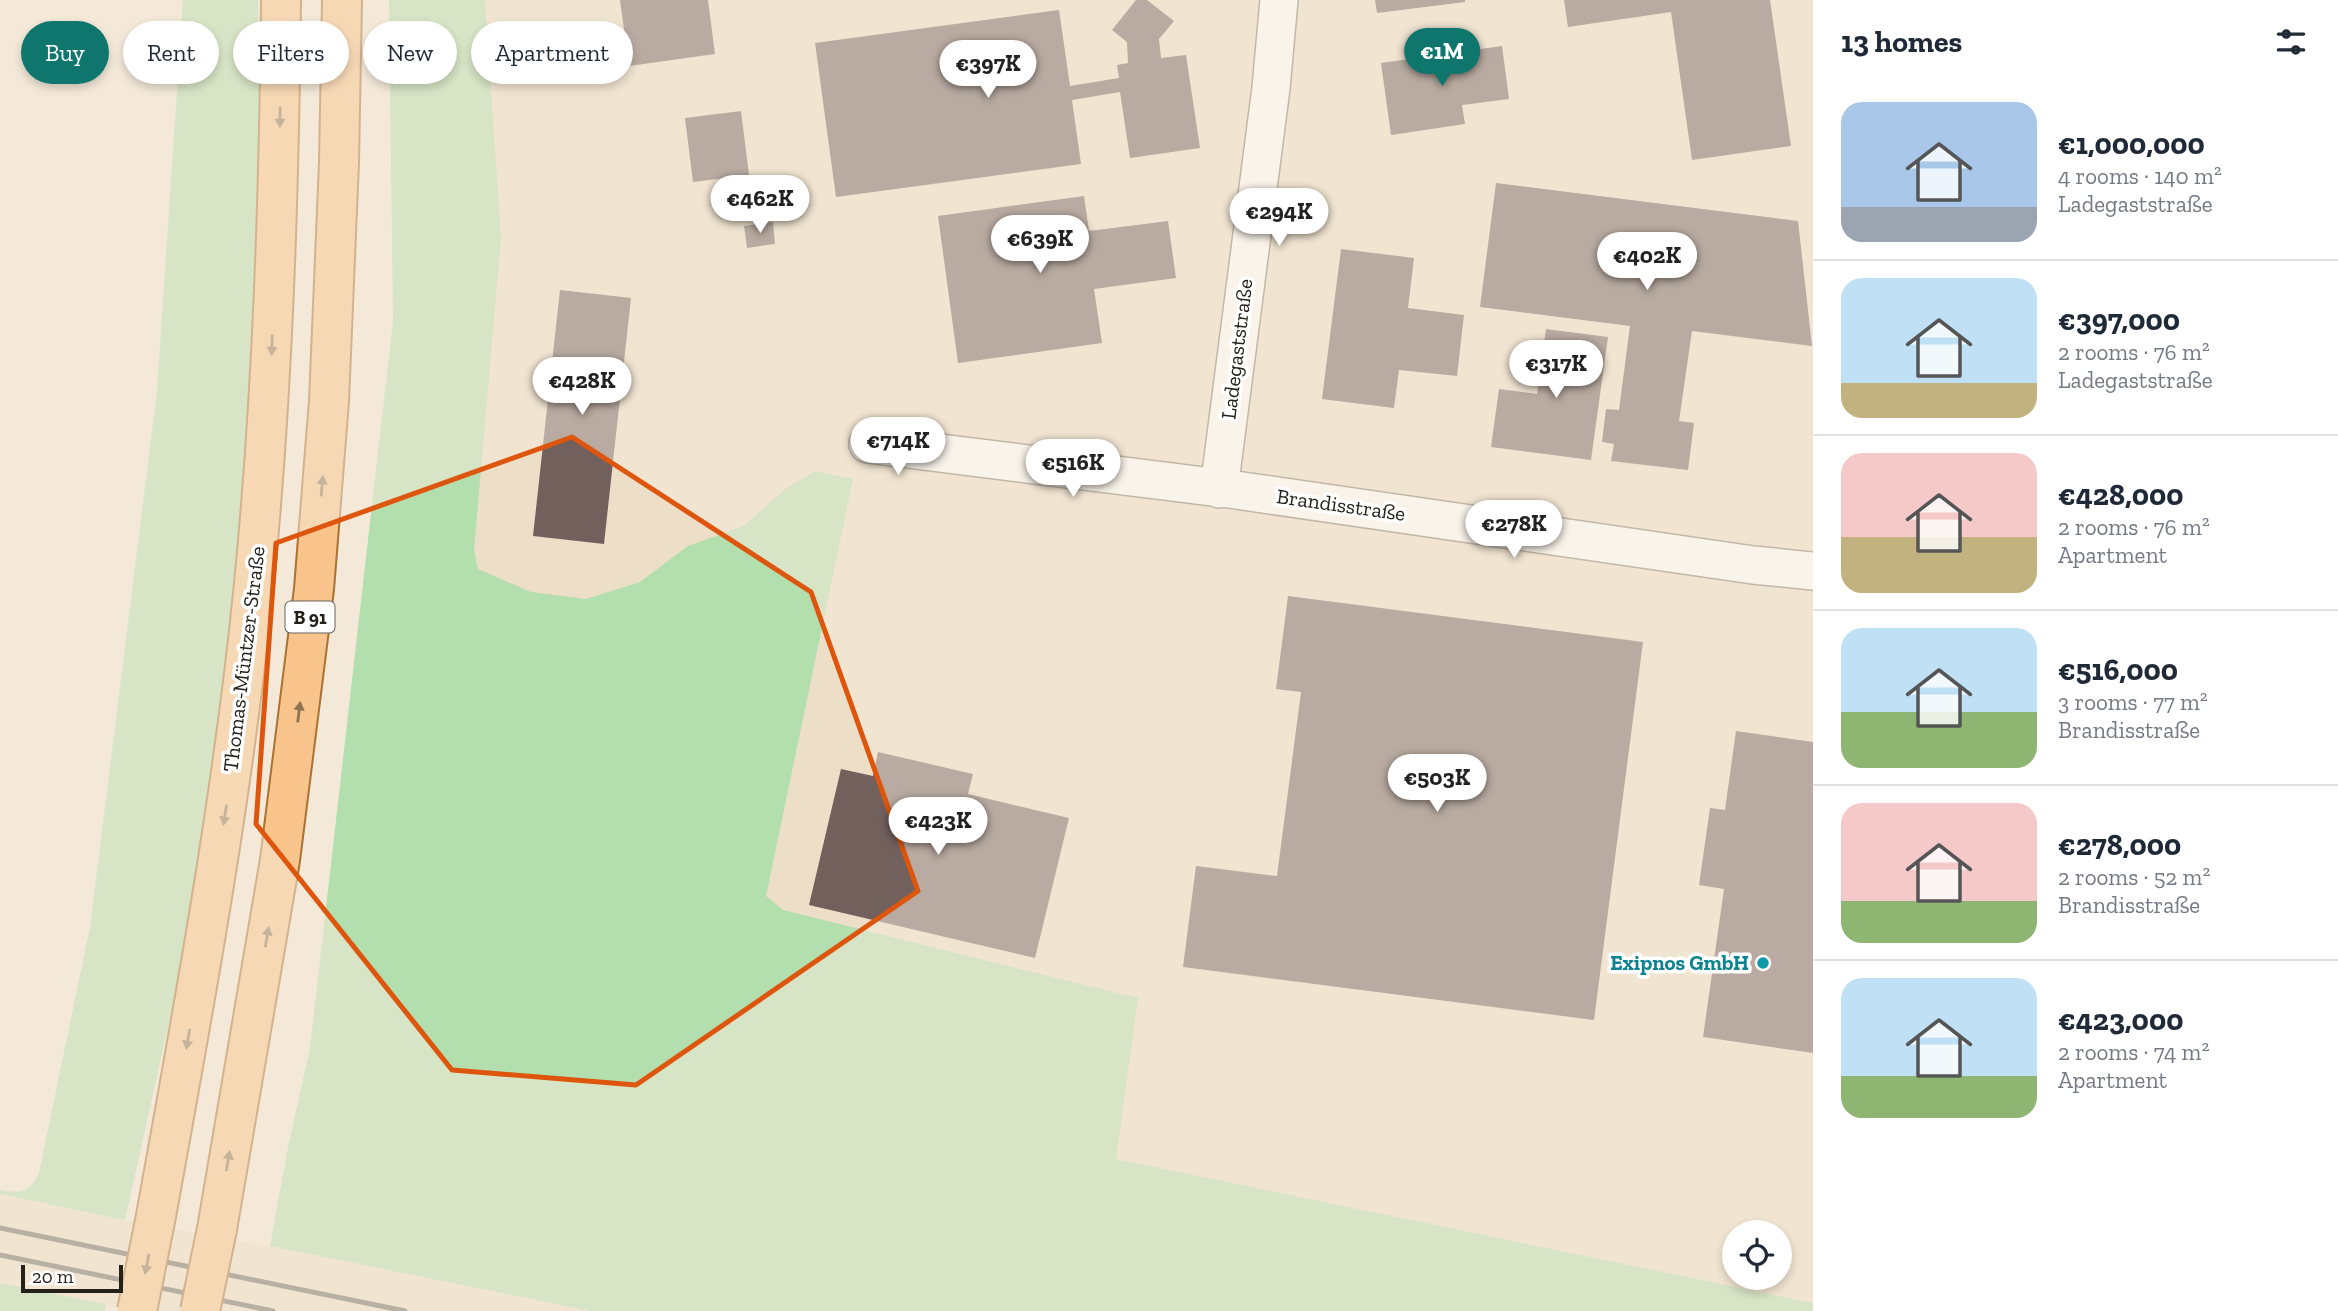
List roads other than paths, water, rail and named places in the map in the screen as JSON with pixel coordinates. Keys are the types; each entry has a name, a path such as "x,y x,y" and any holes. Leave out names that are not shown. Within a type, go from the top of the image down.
{"main road":[{"name":"Thomas-Müntzer-Straße","path":"137,1311 205,944 232,766 254,585 270,393 279,167 281,0"},
{"name":"B 91","path":"200,1311 280,860 314,589 329,401 339,162 342,0"}],"street":[{"name":"Ladegaststraße","path":"1219,489 1271,88 1279,0"},
{"name":"Brandisstraße","path":"868,444 1219,489 1753,565 1813,571"}],"railway":[{"path":"0,1228 405,1311"},
{"path":"0,1255 273,1311"}],"place":[{"name":"Exipnos GmbH","path":"1763,963"}]}
